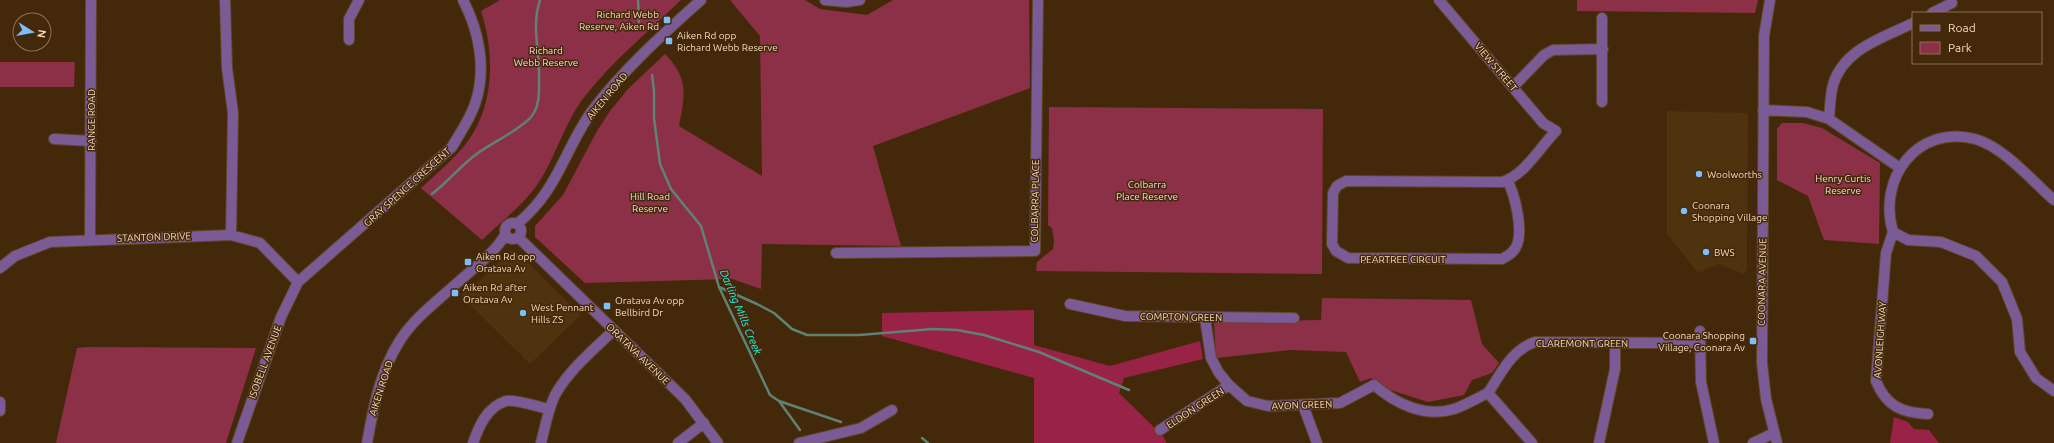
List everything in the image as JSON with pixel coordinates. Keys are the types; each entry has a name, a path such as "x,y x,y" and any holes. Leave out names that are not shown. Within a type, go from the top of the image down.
{"street":[{"name":"RANGE ROAD","path":"90,239 92,141 91,0"},
{"path":"225,0 226,68 233,113 231,235"},
{"path":"349,40 349,19 359,0"},
{"name":"GRAY SPENCE CRESCENT","path":"298,282 452,147 465,126 475,103 480,75 480,48 474,20 463,0"},
{"name":"AIKEN ROAD","path":"517,224 545,194 556,177 582,127 602,98 621,77 701,0"},
{"path":"825,0 846,2 860,0"},
{"name":"COLBARRA PLACE","path":"836,253 1035,252 1038,0"},
{"name":"VIEW STREET","path":"1439,0 1543,124 1556,130 1532,159 1511,179 1507,180"},
{"name":"COONARA AVENUE","path":"1770,0 1766,12 1764,36 1762,363 1766,399 1777,443"},
{"path":"1934,12 1952,3"},
{"path":"1602,18 1602,102"},
{"path":"1829,120 1833,86 1841,66 1854,52 1912,23"},
{"path":"1512,87 1544,55 1553,50 1603,49"},
{"path":"1763,110 1806,112 1829,120 1900,168"},
{"path":"2054,200 2004,155 1975,139 1956,136 1938,138 1923,145 1900,168 1892,188 1890,198 1890,222 1893,232 1908,240 1941,242 1976,256 2002,282 2017,319 2020,352 2036,378 2054,391"},
{"path":"54,139 92,141"},
{"name":"PEARTREE CIRCUIT","path":"1507,180 1513,190 1520,236 1517,246 1512,254 1502,259 1348,258 1336,251 1332,244 1333,193 1337,186 1346,181 1502,182 1507,180"},
{"path":"512,223 517,224 521,230 518,237 511,239 505,235 504,230 507,225 512,223"},
{"name":"AVONLEIGH WAY","path":"1893,232 1886,254 1876,381 1881,395 1896,407 1912,414 1928,414"},
{"name":"STANTON DRIVE","path":"0,268 15,256 50,242 90,239 231,235 260,243 298,282"},
{"name":"AIKEN ROAD","path":"367,443 383,377 399,342 425,312 481,262 500,243 505,235"},
{"name":"ORATAVA AVENUE","path":"518,237 675,389 704,423 718,443"},
{"name":"ISOBELL AVENUE","path":"237,443 281,317 298,282"},
{"name":"COMPTON GREEN","path":"1070,304 1125,316 1294,318"},
{"name":"AVON GREEN","path":"1205,318 1211,358 1219,373 1229,385 1247,401 1268,406 1340,403 1374,385 1401,404 1427,412 1453,409 1488,394"},
{"path":"541,443 549,409 566,379 614,330"},
{"path":"1700,331 1701,382 1714,443"},
{"name":"CLAREMONT GREEN","path":"1488,394 1512,356 1525,345 1535,342 1700,343"},
{"path":"1599,443 1615,368 1615,343"},
{"name":"ELDON GREEN","path":"1160,430 1229,385"},
{"path":"1488,394 1532,443"},
{"path":"473,443 479,425 491,409 507,401 549,409"},
{"path":"0,402 0,411"},
{"path":"1303,405 1317,443"},
{"path":"799,443 861,428 892,410"},
{"path":"678,443 704,423"},
{"path":"1753,443 1774,433"}],"shaded area":[{"name":"Coonara Shopping Village","path":"1667,111 1748,113 1747,269 1744,274 1719,264 1698,273 1667,234"},
{"path":"512,250 520,255 581,315 530,364 460,295 480,280"},
{"path":"1034,310 1034,345 1110,366 1200,341 1203,359 1124,378 1119,393 1163,436 1167,443 1034,443 1034,378 882,336 882,313"},
{"path":"1894,417 1908,422 1914,429 1929,430 1939,443 1890,443"}],"green space":[{"name":"Richard Webb Reserve","path":"500,0 681,0 630,48 593,86 576,109 541,179 529,196 482,240 421,188 465,145 475,130 482,114 490,80 490,62 486,28 481,11"},
{"name":"Hill Road Reserve","path":"730,0 805,0 820,9 867,15 893,0 1029,0 1030,88 873,146 901,246 762,244 761,289 732,279 585,283 535,237 535,226 563,195 597,131 610,111 628,89 665,54 673,63 682,79 684,96 679,126 762,176 760,36"},
{"path":"1577,0 1758,0 1755,13 1577,11"},
{"path":"0,62 75,62 74,87 0,87"},
{"name":"Colbarra Place Reserve","path":"1049,107 1323,109 1322,274 1036,271 1037,262 1053,249 1054,241 1052,228 1048,225"},
{"name":"Henry Curtis Reserve","path":"1782,123 1803,123 1822,128 1880,163 1879,244 1824,240 1808,196 1777,180 1777,129"},
{"path":"1322,298 1471,300 1482,344 1499,363 1492,373 1472,380 1464,395 1428,402 1384,388 1371,378 1360,382 1346,352 1290,350 1216,358 1214,322 1321,320"},
{"path":"77,348 256,348 226,443 56,443"}],"waterway":[{"path":"432,194 472,158 526,122 534,113 539,94 536,20 540,0"},
{"name":"Darling Mills Creek","path":"638,0 639,22"},
{"name":"Darling Mills Creek","path":"652,75 654,91 654,118 660,164 671,189 701,226 719,287 770,395 779,401 841,422"},
{"path":"719,287 774,313 792,329 807,335 859,335 933,329 957,330 984,335 1039,352 1129,390"},
{"path":"779,401 800,430"},
{"name":"Darling Mills Creek","path":"922,438 928,443"}],"place":[{"name":"Richard Webb Reserve, Aiken Rd","path":"667,20"},
{"name":"Aiken Rd opp Richard Webb Reserve","path":"669,41"},
{"name":"Woolworths","path":"1699,174"},
{"name":"Coonara Shopping Village","path":"1684,211"},
{"name":"BWS","path":"1706,252"},
{"name":"Aiken Rd opp Oratava Av","path":"468,262"},
{"name":"Aiken Rd after Oratava Av","path":"455,293"},
{"name":"Oratava Av opp Bellbird Dr","path":"607,306"},
{"name":"West Pennant Hills ZS","path":"523,313"},
{"name":"Coonara Shopping Village, Coonara Av","path":"1753,341"}]}
